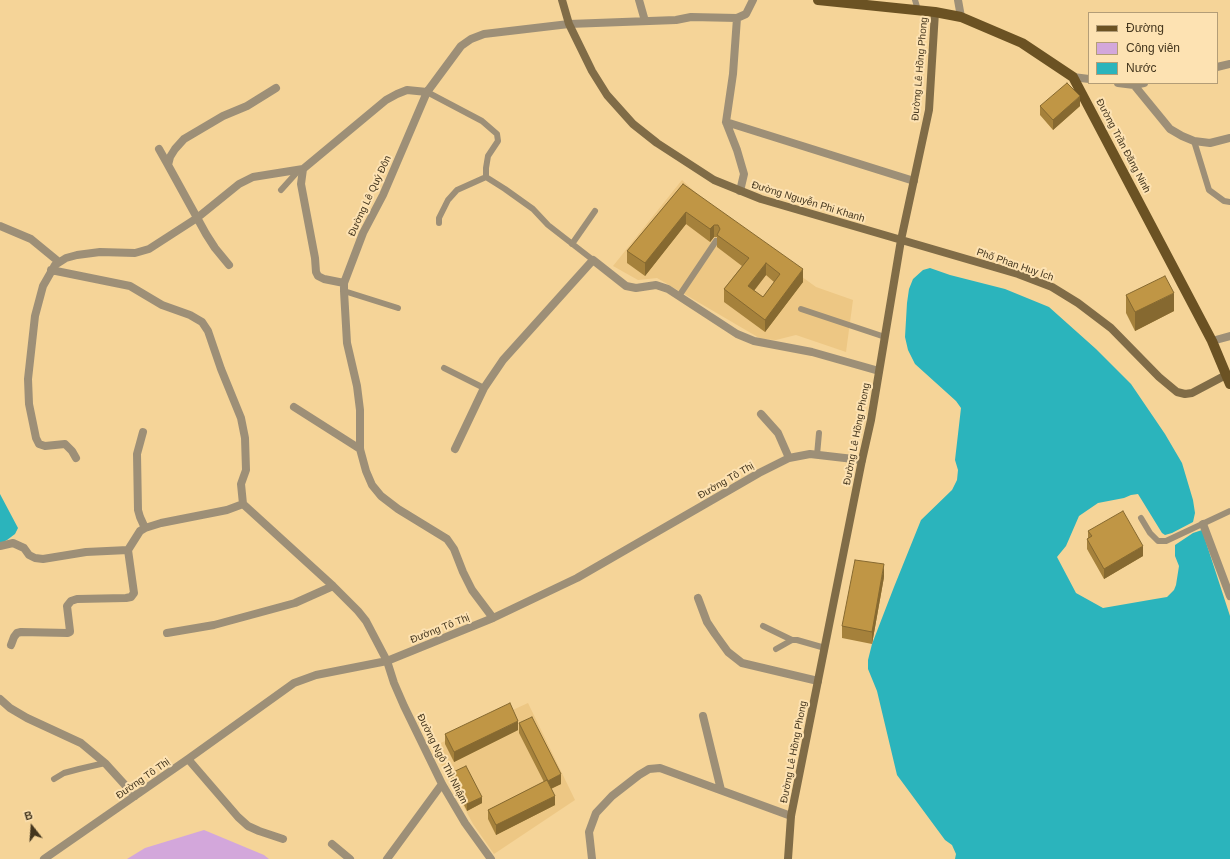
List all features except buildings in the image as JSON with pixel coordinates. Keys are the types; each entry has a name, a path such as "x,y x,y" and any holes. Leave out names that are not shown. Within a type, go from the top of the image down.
{"main road":[{"name":"Đường Trần Đăng Ninh","path":"818,0 935,12 961,17 1022,42 1073,77 1212,342 1228,379"}],"street":[{"name":"Đường Nguyễn Phi Khanh","path":"562,0 569,24 592,71 607,95 633,124 657,143 714,180 740,191 761,199 901,240"},
{"path":"639,0 645,21"},
{"path":"740,191 744,174 737,150 726,122 733,74 737,18 746,14 753,0"},
{"path":"958,0 961,17"},
{"name":"Đường Lê Hồng Phong","path":"788,859 791,816 862,460 872,420 901,240 929,110 935,12"},
{"name":"Đường Lê Quý Đôn","path":"493,618 472,590 462,572 454,549 448,539 398,509 381,496 372,485 366,471 360,449 360,410 357,386 347,343 344,287 362,234 383,195 427,92 462,46 471,39 484,34 569,24 645,21 691,17 737,18"},
{"path":"1218,67 1230,64"},
{"path":"1073,77 1088,79"},
{"path":"1126,84 1139,84"},
{"path":"1134,85 1170,129 1194,141 1210,143 1230,138"},
{"path":"168,165 175,149 184,139 223,116 247,106 276,88"},
{"path":"76,458 65,444 45,446 39,444 36,438 29,404 28,379 35,316 43,286 52,270 59,262 77,255 100,252 135,253 149,249 198,218 239,184 253,177 301,169 386,100 406,90 427,92"},
{"path":"726,122 914,181"},
{"path":"159,149 215,248 229,265"},
{"path":"301,169 301,184 316,272 318,276 344,287"},
{"path":"0,226 31,239 59,262"},
{"name":"Phố Phan Huy Ích","path":"901,240 1018,274 1052,287 1078,303 1111,328 1159,377 1177,392 1185,394 1192,393 1228,379"},
{"path":"455,449 484,388 504,360 593,260 626,286 636,288 656,285 668,289 737,334 754,341 812,352 879,371"},
{"path":"11,645 17,633 21,632 70,632 67,606 71,601 77,599 131,597 134,593 128,550 140,531 145,528 227,510 243,504 242,484 246,470 245,438 241,418 221,369 208,331 202,322 190,315 162,305 130,286 52,270"},
{"path":"1212,342 1230,336"},
{"path":"294,407 360,449"},
{"path":"761,414 778,433 789,458"},
{"path":"143,432 137,454 138,510 145,528"},
{"name":"Đường Tô Thị","path":"44,859 136,796 294,683 316,675 387,661 493,618 577,578 759,473 789,458 810,454 862,460"},
{"name":"Đường Ngô Thì Nhậm","path":"243,504 333,586 358,611 366,622 387,661 394,683 404,706 442,784 465,823 491,859"},
{"path":"1203,524 1230,596"},
{"path":"0,546 13,543 24,548 29,555 35,558 43,559 86,552 128,550"},
{"path":"167,633 214,625 288,605 314,596 333,586"},
{"path":"698,598 707,622 714,634 728,652 742,663 818,682"},
{"path":"0,699 10,708 27,718 81,743 105,763 136,796"},
{"path":"703,716 721,790"},
{"path":"188,759 238,817 248,826 283,839"},
{"path":"592,859 589,832 596,813 612,796 649,769 660,768 791,816"},
{"path":"387,859 442,784"},
{"path":"332,844 350,859"}],"lane":[{"path":"915,0 918,10"},
{"path":"427,92 482,121 497,134 498,141 488,156 486,178"},
{"path":"1194,141 1209,190 1224,201 1230,202"},
{"path":"281,190 301,169"},
{"path":"439,223 439,218 448,200 457,190 486,178"},
{"path":"486,178 505,189 533,209 548,225 593,260"},
{"path":"572,244 595,211"},
{"path":"679,296 716,241"},
{"path":"344,287 398,308"},
{"path":"801,309 885,337"},
{"path":"444,368 484,388"},
{"path":"817,455 819,433"},
{"path":"1141,518 1150,533 1158,541 1166,541 1230,511"},
{"path":"763,626 792,640 825,648"},
{"path":"776,649 792,640"},
{"path":"54,779 64,773 105,763"}],"shaded area":[{"path":"682,180 736,229 816,287 853,300 846,352 796,335 776,340 761,339 657,278 638,280 613,266"},
{"path":"528,703 575,800 494,854 473,824 432,747"}],"green space":[{"path":"204,830 264,855 269,859 127,859 145,848"}],"water":[{"path":"930,268 950,275 1005,289 1049,307 1096,349 1131,384 1165,434 1182,463 1193,500 1195,513 1193,522 1165,535 1162,533 1138,494 1098,503 1079,516 1066,546 1057,557 1076,593 1103,608 1167,597 1174,590 1176,585 1179,566 1175,556 1175,545 1193,533 1202,530 1230,616 1230,859 955,859 956,854 952,845 945,840 897,775 877,691 868,669 868,660 872,644 921,520 952,490 957,480 958,470 955,460 961,408 956,401 915,364 908,350 905,337 909,289 913,279 923,270"},
{"path":"0,494 18,528 15,534 0,544"}]}
